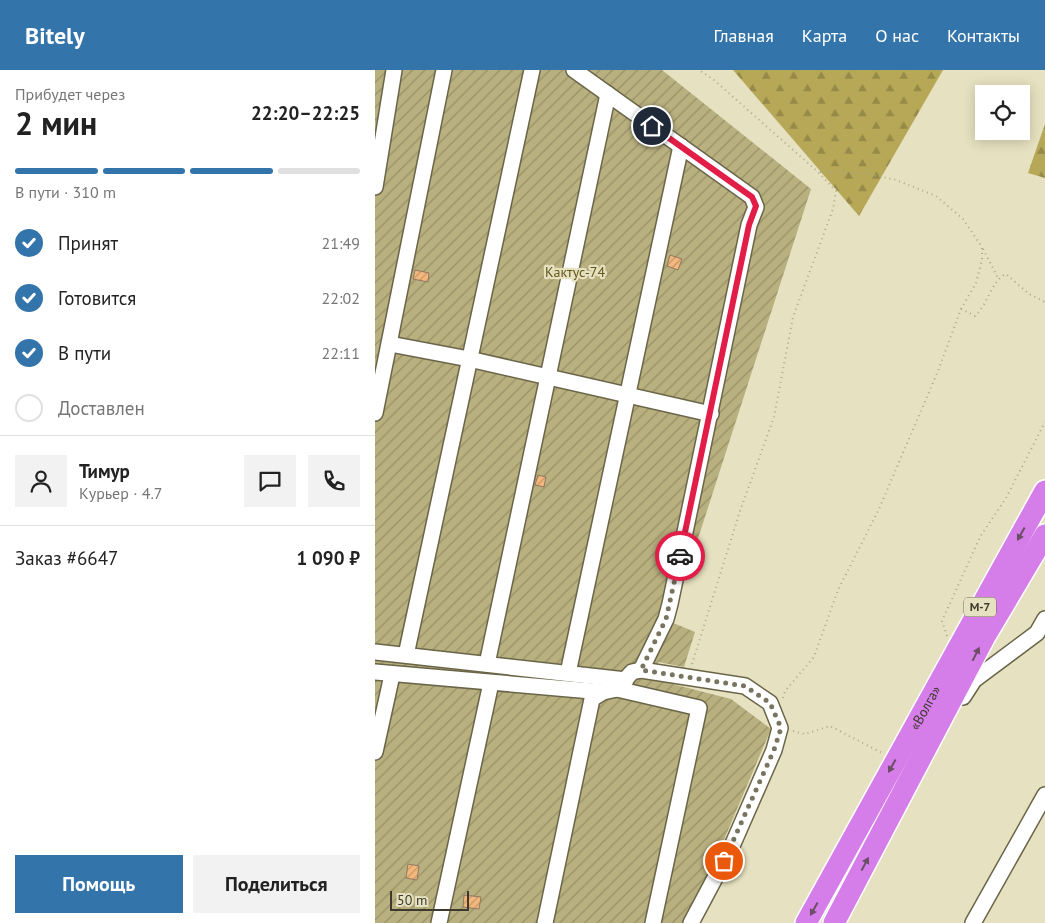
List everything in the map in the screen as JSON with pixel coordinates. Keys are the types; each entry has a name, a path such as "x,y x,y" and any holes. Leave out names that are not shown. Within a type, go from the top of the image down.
{"highway":[{"name":"«Волга»","path":"806,923 1045,491"},
{"name":"«Волга»","path":"834,923 984,638 1045,535"}],"street":[{"path":"375,187 394,70"},
{"path":"375,413 444,70"},
{"path":"406,655 532,70"},
{"path":"574,70 752,197 756,206 749,225 711,414 668,611 641,670"},
{"path":"487,664 608,94"},
{"path":"568,673 681,146"},
{"path":"390,344 469,359 711,414"},
{"path":"937,728 953,713 974,680 1037,633 1045,619"},
{"path":"375,652 568,673 699,708 653,923"},
{"path":"545,923 592,699 615,687 632,672 641,670 745,686 770,703 779,724 774,750 732,846 691,923"},
{"path":"375,672 491,683 615,687"},
{"path":"375,752 392,675"},
{"path":"439,923 491,683"},
{"path":"973,923 1045,795"}],"path":[{"path":"688,678 740,511 774,418 793,317 833,209 836,191 818,172 714,80 699,70"},
{"path":"818,172 865,174 896,180 935,196 963,219 982,248 998,278"},
{"path":"895,760 830,726 805,734 779,724 785,691 814,657 838,590 883,500 938,371 961,309 976,283 982,260 982,248"},
{"path":"961,309 975,316 984,307 998,278 1006,274 1029,294 1045,302"},
{"path":"953,655 941,621 980,537 1006,498 1045,422"}],"green space":[{"name":"Кактус-74","path":"375,70 662,70 811,189 671,622 695,632 684,667 658,662 653,679 731,699 771,729 706,882 684,923 375,923"},
{"path":"733,70 943,70 859,216"},
{"path":"1045,124 1045,178 1028,173"}],"building":[{"path":"670,255 682,259 678,270 667,266"},
{"path":"415,270 429,273 428,282 413,279"},
{"path":"538,475 546,477 544,487 535,485"},
{"path":"408,864 419,866 417,880 406,878"},
{"path":"464,895 481,897 479,909 463,907"}],"way so far":[{"path":"680,556 666,619 641,670 745,686 770,703 781,728 774,750 724,861"}],"route":[{"path":"652,126 752,197 756,206 749,225 680,556"}]}
